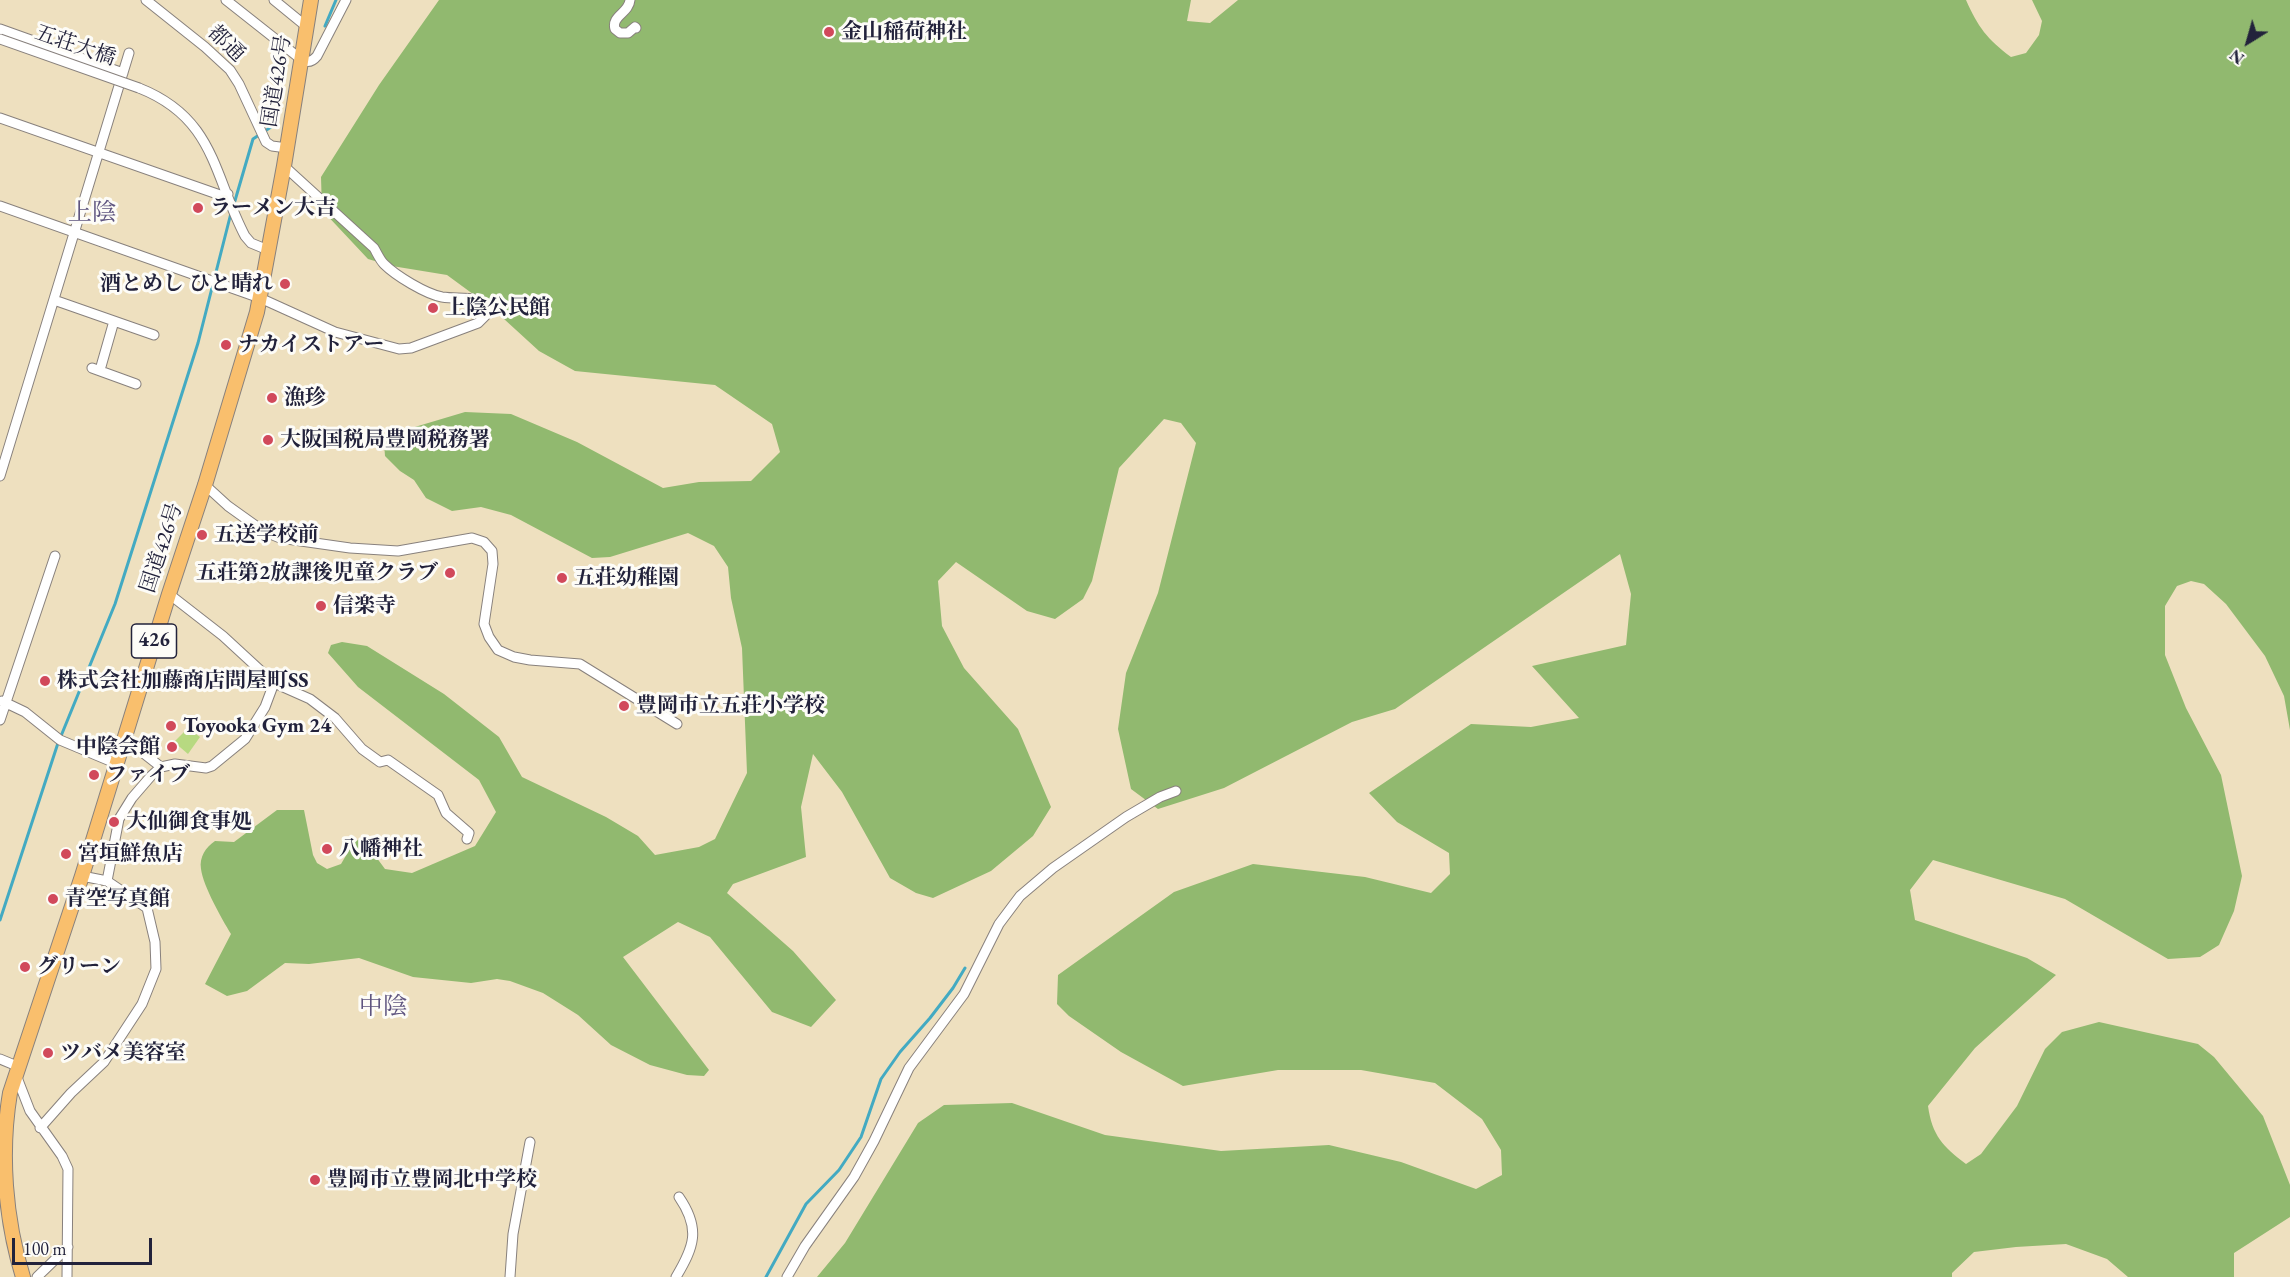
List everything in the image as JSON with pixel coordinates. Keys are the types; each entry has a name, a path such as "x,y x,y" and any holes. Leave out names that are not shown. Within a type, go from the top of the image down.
{"highway":[{"name":"国道426号","path":"22,1277 12,1234 4,1157 7,1107 16,1069 82,876 123,738 205,485 260,298 311,0"}],"street":[{"name":"都通","path":"146,0 230,70 239,84 263,139 268,144 287,148"},
{"path":"226,0 302,60 309,61 317,56 346,0"},
{"path":"274,0 307,27"},
{"path":"630,0 629,7 614,21 613,26 615,30 628,33 637,26"},
{"path":"0,29 123,73"},
{"name":"五荘大橋","path":"0,39 139,88 167,103 196,130 212,155 248,241 268,250"},
{"path":"0,476 129,52"},
{"path":"0,118 228,196"},
{"path":"0,206 260,298 335,332 399,349 411,348 478,323 491,310 476,298 445,297 428,292 383,264 374,248 284,165"},
{"path":"54,300 154,335"},
{"path":"114,321 96,369 136,384"},
{"path":"205,485 246,519 271,536 280,538 350,548 398,551 472,538 484,542 492,551 493,564 484,624 498,650 514,657 530,660 580,664 677,724"},
{"path":"0,720 3,702 55,556"},
{"path":"169,594 223,636 274,683 310,699 340,724 362,750 380,762 388,760 429,786 438,795 446,813 469,833 467,839"},
{"path":"107,881 119,819 132,798 161,767 175,764 206,768 212,766 245,739 265,707 274,683"},
{"path":"3,702 25,712 60,740 116,763"},
{"path":"123,738 161,767"},
{"path":"787,1277 805,1246 854,1177 909,1068 964,994 999,924 1020,896 1053,868 1126,817 1160,797 1176,791"},
{"path":"40,1128 71,1093 105,1062 142,1004 156,969 152,925 147,908 107,881 82,876"},
{"path":"0,1059 16,1069 26,1104 40,1128 62,1156 68,1169 67,1277"},
{"path":"510,1277 513,1234 530,1142"},
{"path":"676,1277 691,1251 694,1238 691,1224 679,1197"},
{"path":"37,1277 68,1247"}],"green space":[{"path":"439,0 1191,0 1187,21 1210,23 1238,0 1966,0 1984,32 2011,57 2026,53 2039,35 2042,21 2032,0 2290,0 2290,730 2284,696 2265,656 2226,604 2204,584 2191,581 2177,586 2165,606 2165,655 2186,708 2221,775 2242,876 2234,911 2219,945 2200,957 2168,959 2065,899 1933,860 1910,890 1915,920 2027,958 2056,975 1975,1048 1928,1106 1936,1133 1951,1152 1966,1164 1981,1154 2017,1106 2045,1049 2062,1032 2099,1022 2198,1044 2214,1057 2263,1116 2290,1185 2290,1217 2234,1253 2234,1277 2128,1277 2107,1259 2066,1244 1974,1252 1952,1273 1952,1277 817,1277 845,1243 918,1123 944,1105 1012,1103 1105,1135 1221,1151 1329,1145 1401,1162 1476,1189 1502,1175 1501,1150 1482,1119 1435,1083 1361,1070 1278,1070 1183,1086 1121,1052 1069,1016 1057,1004 1058,975 1174,892 1253,864 1365,877 1431,893 1450,874 1449,853 1397,822 1369,793 1471,724 1531,727 1579,718 1532,666 1626,645 1631,594 1620,554 1395,709 1352,722 1224,788 1158,809 1131,789 1118,729 1126,673 1158,593 1196,443 1181,423 1164,419 1119,468 1092,581 1083,599 1055,619 1027,611 956,562 938,581 942,626 964,668 1018,729 1051,807 1033,836 991,871 933,898 916,893 890,878 842,792 813,754 801,807 806,857 733,884 727,893 793,951 836,1000 811,1027 772,1012 710,937 678,922 623,957 709,1070 704,1076 687,1075 650,1065 611,1045 578,1015 543,993 510,981 497,979 471,983 413,977 359,958 309,964 285,963 247,991 227,996 205,984 231,934 202,876 201,860 209,846 215,841 234,842 277,810 304,810 313,855 317,863 327,869 341,864 354,842 362,838 385,869 412,873 475,846 496,812 479,780 358,687 328,653 331,645 342,642 367,646 444,694 499,737 522,777 606,817 638,836 655,855 699,847 715,839 747,773 742,648 731,598 728,567 714,546 688,533 610,557 592,558 511,515 481,507 452,511 426,498 414,480 400,471 385,456 384,443 398,432 465,412 511,414 577,442 663,488 699,482 751,481 780,452 772,424 715,385 575,371 539,351 492,308 447,275 392,266 368,259 322,210 321,177 379,85"},
{"path":"188,728 200,737 188,754 174,742"}],"waterway":[{"path":"325,26 336,0"},
{"path":"234,204 253,139 271,127 276,117"},
{"path":"61,736 115,604 198,343 231,213"},
{"path":"0,920 58,743"},
{"path":"766,1277 806,1204 839,1170 861,1137 881,1079 900,1052 953,988 965,968"}],"place":[{"name":"金山稲荷神社","path":"829,32"},
{"name":"ラーメン大吉","path":"198,208"},
{"name":"酒とめし ひと晴れ","path":"285,284"},
{"name":"上陰公民館","path":"433,308"},
{"name":"ナカイストアー","path":"226,345"},
{"name":"漁珍","path":"272,398"},
{"name":"大阪国税局豊岡税務署","path":"268,440"},
{"name":"五送学校前","path":"202,535"},
{"name":"五荘第2放課後児童クラブ","path":"450,573"},
{"name":"五荘幼稚園","path":"562,578"},
{"name":"信楽寺","path":"321,606"},
{"name":"株式会社加藤商店問屋町SS","path":"45,681"},
{"name":"豊岡市立五荘小学校","path":"624,706"},
{"name":"Toyooka Gym 24","path":"171,726"},
{"name":"中陰会館","path":"172,747"},
{"name":"ファイブ","path":"94,775"},
{"name":"大仙御食事処","path":"114,822"},
{"name":"八幡神社","path":"327,849"},
{"name":"宮垣鮮魚店","path":"66,854"},
{"name":"青空写真館","path":"53,899"},
{"name":"グリーン","path":"25,967"},
{"name":"ツバメ美容室","path":"48,1053"},
{"name":"豊岡市立豊岡北中学校","path":"315,1180"}],"district":[{"name":"上陰","path":"92,213"},
{"name":"中陰","path":"383,1007"}]}
